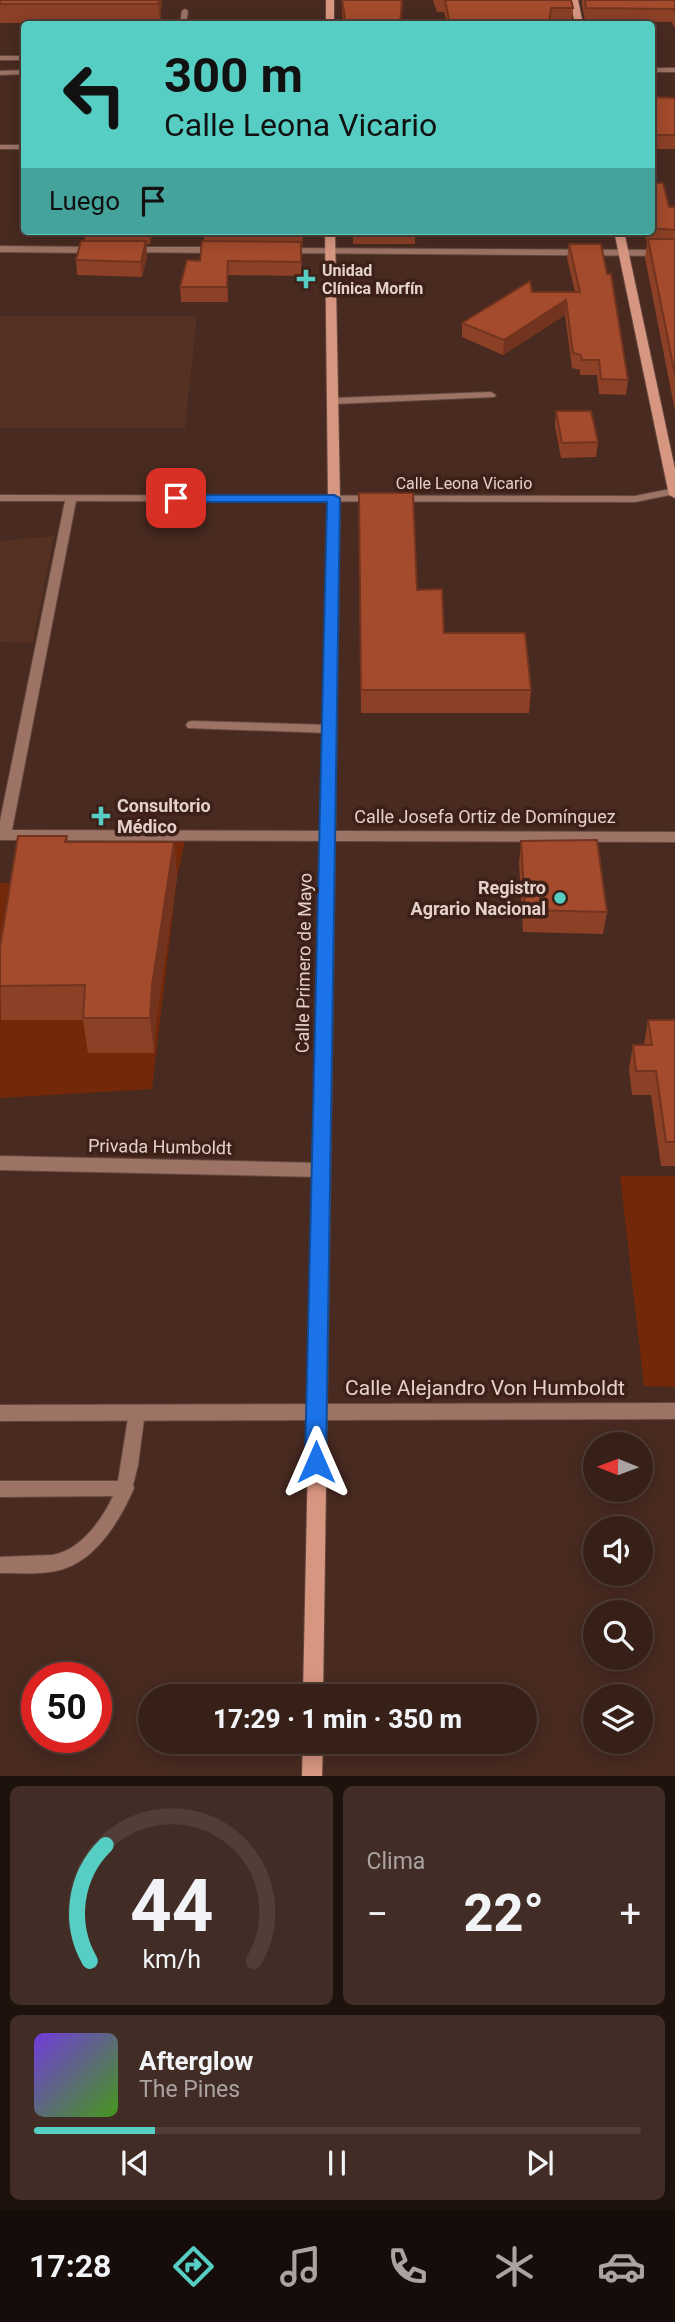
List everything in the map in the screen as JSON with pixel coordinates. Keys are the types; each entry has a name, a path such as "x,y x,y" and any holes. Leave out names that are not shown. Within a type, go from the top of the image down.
{"main road":[{"path":"330,0 330,21"},
{"path":"574,0 578,21"},
{"name":"Calle Primero de Mayo","path":"313,1684 320,1170 334,498 330,235"},
{"path":"620,235 675,492"},
{"path":"313,1754 313,1776"}],"street":[{"path":"655,70 675,70"},
{"path":"0,73 21,72"},
{"path":"0,249 234,250"},
{"path":"275,251 675,253"},
{"name":"Calle Leona Vicario","path":"0,498 635,499 675,492"},
{"path":"2,835 71,498"},
{"name":"Calle Josefa Ortiz de Domínguez","path":"2,835 675,837"},
{"name":"Privada Humboldt","path":"0,1163 320,1170"},
{"name":"Calle Alejandro Von Humboldt","path":"0,1413 675,1411"}],"lane":[{"path":"183,21 185,11"},
{"path":"0,58 21,58"},
{"path":"0,147 21,147"},
{"path":"334,401 491,395"},
{"path":"192,725 329,729"},
{"path":"0,1565 62,1561 83,1549 102,1532 118,1508 126,1488 137,1412"},
{"path":"0,1489 126,1488"}],"shaded area":[{"path":"0,316 197,316 185,428 0,428"},
{"path":"54,536 33,643 0,642 0,541"},
{"path":"38,835 186,835 177,878 152,1089 0,1098 0,883 22,883"},
{"path":"620,1176 675,1176 675,1387 644,1386"}],"building":[{"path":"0,0 159,0 158,4 0,4"},
{"path":"342,0 402,0 400,21 346,21"},
{"path":"445,0 571,0 573,8 551,8 549,21 449,21"},
{"path":"585,0 675,0 675,12 674,9 586,8"},
{"path":"655,97 675,98 675,135 655,135"},
{"path":"655,183 663,183 669,207 675,207 675,230 655,228"},
{"path":"648,239 675,239 675,375"},
{"path":"81,241 146,241 141,262 76,260"},
{"path":"202,241 301,242 301,262 228,261 227,287 180,287 187,260 200,261"},
{"path":"569,244 601,244 607,274 611,274 628,380 601,379 599,360 582,360 581,355 573,353 566,300 504,340 462,323 530,281 532,292 580,292"},
{"path":"556,411 591,411 598,442 562,443"},
{"path":"359,493 413,493 417,590 442,589 444,633 525,633 531,690 361,690"},
{"path":"18,836 67,836 65,842 174,842 152,985 150,1018 83,1018 85,985 0,986 0,947"},
{"name":"Registro Agrario Nacional","path":"597,840 607,912 525,910 521,841"},
{"path":"648,1020 675,1020 675,1142 666,1142 656,1071 636,1071 633,1045 652,1045"}],"place":[{"name":"Unidad Clínica Morfín","path":"306,279"},
{"name":"Consultorio Médico","path":"101,816"},
{"name":"Registro Agrario Nacional","path":"560,898"}],"route":[{"path":"176,498 334,498 316,1462"}]}
